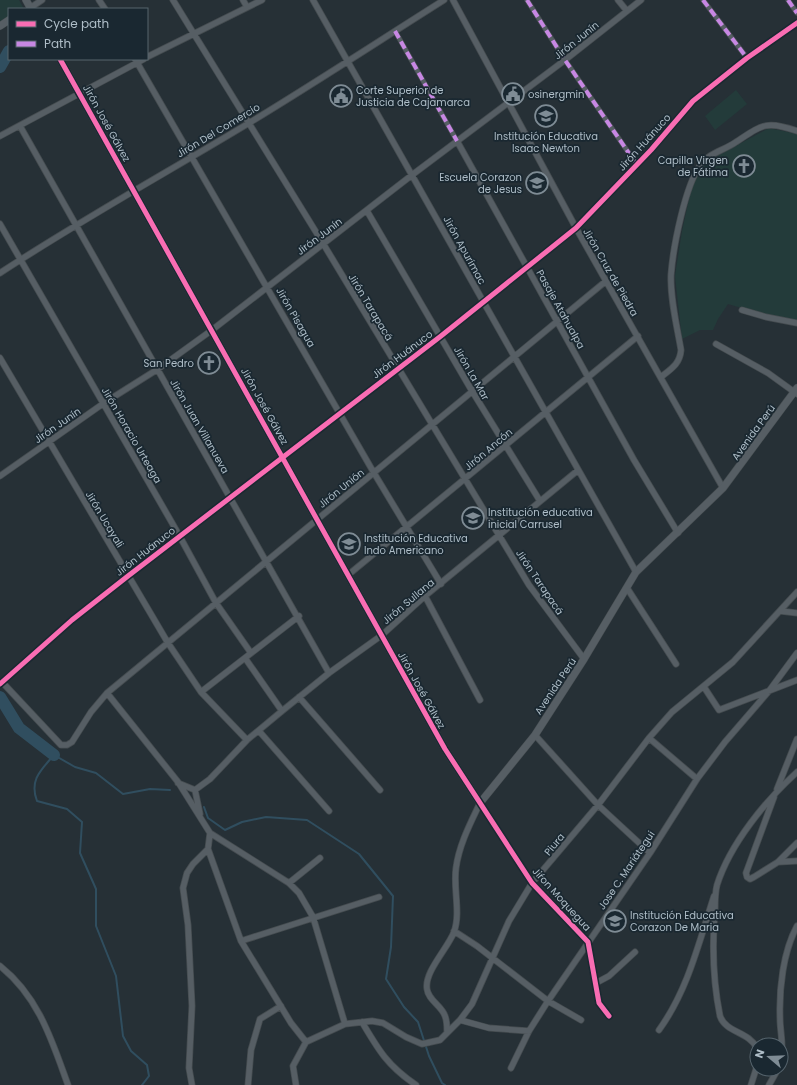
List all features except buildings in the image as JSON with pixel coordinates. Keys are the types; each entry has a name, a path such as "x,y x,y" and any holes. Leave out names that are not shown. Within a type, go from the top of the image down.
{"street":[{"path":"26,0 30,8 42,0"},
{"name":"Jirón Tarapacá","path":"172,0 324,245 397,369 529,585 584,659"},
{"path":"243,0 247,7"},
{"path":"148,57 262,0"},
{"name":"Jirón Apurímac","path":"313,0 515,356 577,471 636,572"},
{"name":"Jirón Del Comercio","path":"0,273 76,225 135,192 190,157 348,62 444,0"},
{"name":"Jirón Cruz de Piedra","path":"453,0 576,228 723,488"},
{"path":"527,0 565,60 637,165"},
{"path":"618,0 627,11"},
{"name":"Jirón Junín","path":"0,476 104,403 158,369 212,330 267,286 324,245 412,175 509,103 641,0"},
{"path":"703,0 747,58"},
{"path":"788,0 797,14"},
{"name":"Jirón Huánuco","path":"1,683 72,620 179,535 440,336 576,228 637,165 693,100 747,58 797,23"},
{"name":"Pasaje Atahualpa","path":"395,31 634,460 678,533"},
{"name":"Jirón José Gálvez","path":"61,60 283,456 445,749 480,803"},
{"path":"0,136 136,61"},
{"name":"Jirón Pisagua","path":"136,61 190,157 267,286 374,473 441,584"},
{"path":"661,377 678,363 680,357 681,350 671,275 679,226 690,185 701,164 713,154 737,142 752,130 765,124 785,127 797,131"},
{"name":"Jirón Juan Villanueva","path":"20,126 266,561 299,616 329,673"},
{"name":"Jirón La Mar","path":"367,211 472,391 540,501"},
{"name":"Jirón Horacio Urteaga","path":"0,224 104,403 216,603 251,653"},
{"name":"Jirón Unión","path":"1,683 61,745 67,745 76,738 91,712 107,693 606,281"},
{"path":"742,310 766,317 797,323"},
{"name":"Jirón Ancón","path":"348,576 638,336"},
{"path":"716,344 768,373 796,391"},
{"name":"Jirón Ucayali","path":"0,358 48,442 168,643 201,692 247,740"},
{"name":"Avenida Perú","path":"447,1031 445,1015 430,996 427,990 427,983 432,970 454,931 456,920 456,868 466,832 480,803 535,735 584,659 636,572 723,488 796,391"},
{"name":"Jirón Sullana","path":"195,790 210,779 247,740 282,710 329,673 382,635 425,596 577,471"},
{"path":"627,588 676,664"},
{"path":"797,592 732,662 704,687 716,709 719,710 797,680"},
{"path":"425,596 480,700"},
{"path":"780,611 797,613"},
{"path":"201,692 299,616"},
{"name":"Jose C. Mariátegui","path":"511,1068 529,1031 548,1001 650,853 697,779 725,742 769,691 797,653"},
{"path":"245,658 282,710"},
{"name":"Piura","path":"362,1022 372,1021 383,1023 406,1037 425,1044 440,1040 447,1031 460,1020 472,1004 509,921 532,883 598,805 649,738 672,712 704,687"},
{"path":"107,693 178,782 210,833 289,883 299,893 313,917 345,1024"},
{"path":"299,697 380,790"},
{"path":"259,731 329,811"},
{"path":"535,735 598,805 650,853"},
{"path":"649,738 697,779"},
{"path":"797,739 776,790 746,873 747,877 750,879 778,862 797,844"},
{"path":"659,1030 674,1005 691,969 717,886 733,851 747,828 776,790 797,772"},
{"path":"178,782 195,790 200,817"},
{"name":"Jiŕon Moquegua","path":"480,803 532,883 588,942 599,1003 609,1016"},
{"path":"210,833 208,849 241,941 281,1006 306,1042"},
{"path":"192,1085 189,1068 192,1006 188,925 183,888 187,873 192,864 208,849"},
{"path":"289,883 320,858"},
{"path":"778,862 797,861"},
{"path":"717,886 713,956 720,1016 727,1028 740,1032 749,1038"},
{"path":"241,941 380,897"},
{"path":"781,1037 780,1020 782,986 788,945 796,929"},
{"path":"454,931 493,958 548,1001 581,1020"},
{"path":"596,983 609,976 635,952"},
{"path":"0,966 12,976 34,1004 48,1028 68,1085"},
{"path":"248,1085 250,1050 260,1020 281,1006"},
{"path":"460,1020 489,1028 529,1031"},
{"path":"296,1085 293,1066 306,1042 345,1024 362,1022 386,1059 399,1074 416,1085"}],"green space":[{"path":"0,0 19,0 23,8 8,8 8,19 0,23"},
{"path":"736,90 747,104 715,130 705,116"},
{"path":"769,128 797,134 797,320 762,314 728,304 713,330 700,330 682,339 675,276 682,231 692,185 703,166 717,156"}],"waterway":[{"path":"0,67 8,53"},
{"path":"0,697 19,728 54,755"},
{"path":"142,1085 149,1076 147,1065 131,1051 123,1036 116,976 96,926 96,889 80,853 82,822 67,809 37,801 34,787 35,781 41,771 54,755 75,767 96,773 123,794 150,789 170,790"},
{"path":"204,807 208,818 225,830 242,822 266,817 307,820 359,854 393,896 391,947 386,979 404,1007 418,1022 429,1056 442,1083 445,1085"}],"marked path":[{"path":"527,0 565,60 637,165"},
{"path":"703,0 747,58"},
{"path":"788,0 797,13"},
{"path":"395,31 457,141"}],"cycle path":[{"path":"0,684 72,620 441,336 576,228 651,150 693,101 747,58 797,23"},
{"path":"61,60 445,749 532,883 588,942 599,1003 609,1016"}],"place":[{"name":"osinergmin","path":"513,94"},
{"name":"Corte Superior de Justicia de Cajamarca","path":"341,96"},
{"name":"Institución Educativa Isaac Newton","path":"546,116"},
{"name":"Capilla Virgen de Fátima","path":"744,166"},
{"name":"Escuela Corazon de Jesus","path":"537,183"},
{"name":"San Pedro","path":"209,363"},
{"name":"Institución educativa inicial Carrusel","path":"473,518"},
{"name":"Institución Educativa Indo Americano","path":"349,544"},
{"name":"Institución Educativa Corazon De Maria","path":"615,921"}]}
